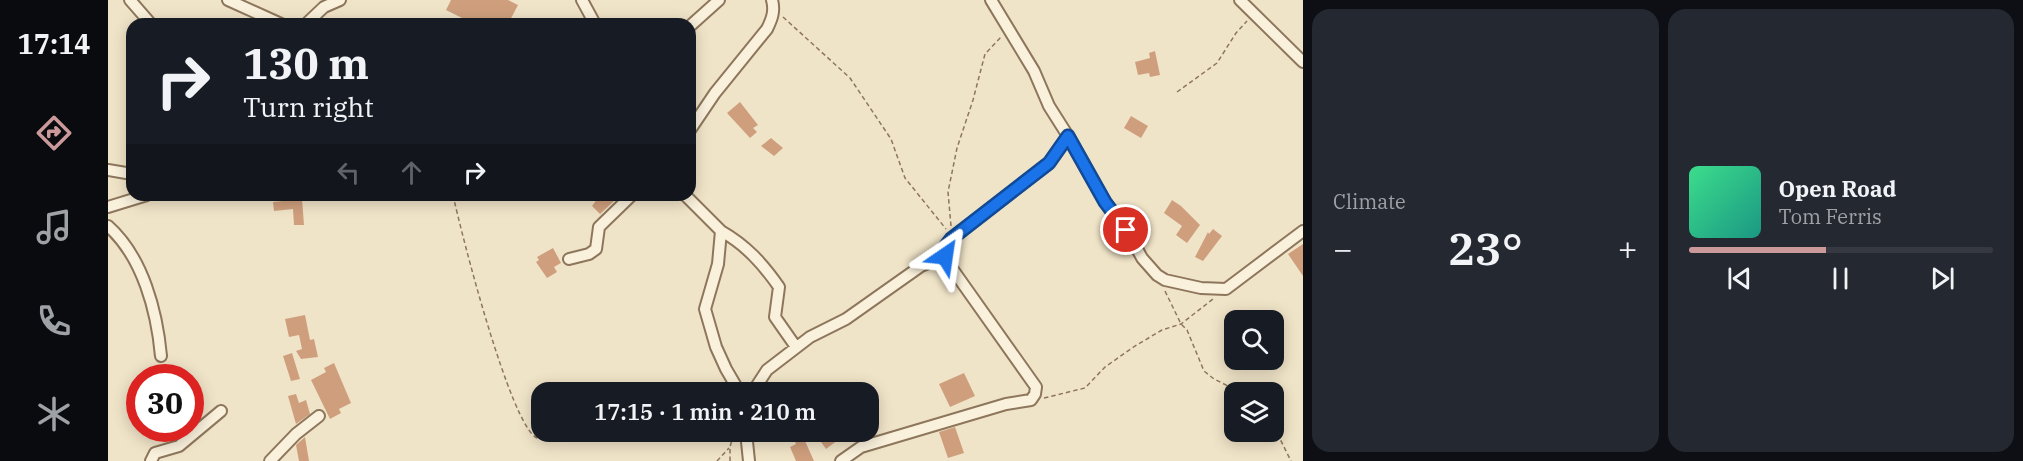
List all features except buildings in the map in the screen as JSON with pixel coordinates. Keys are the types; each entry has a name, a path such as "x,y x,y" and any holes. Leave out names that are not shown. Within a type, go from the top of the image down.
{"street":[{"path":"130,0 146,18"},
{"path":"228,0 268,18"},
{"path":"312,18 324,7 340,0"},
{"path":"582,0 592,18"},
{"path":"696,21 720,0"},
{"path":"991,0 1034,71 1049,106 1105,202 1126,230 1142,258 1157,275 1185,285 1226,289 1303,231"},
{"path":"1240,0 1303,62"},
{"path":"696,121 767,29 772,20 773,3"},
{"path":"841,461 861,447 1006,404 1031,400 1036,387 945,256 944,248 951,239 1049,163 1068,136"},
{"path":"108,170 126,173"},
{"path":"108,207 128,201"},
{"path":"569,259 589,254 596,249 599,227 626,201"},
{"path":"691,201 721,231 741,242 766,268 779,287 775,317 796,347"},
{"path":"108,226 117,234 138,268 149,297 161,356"},
{"path":"721,231 718,264 705,309 716,347 734,382"},
{"path":"759,382 767,370 810,337 846,318 921,266 945,256"},
{"path":"151,461 155,453 179,446 221,411"},
{"path":"270,461 296,434 319,416"},
{"path":"747,442 749,461"}],"path":[{"path":"773,3 794,29 837,64 850,78 891,139 905,178 950,234 952,218 948,192 957,148 985,54 1009,30"},
{"path":"1177,92 1217,63 1236,33 1254,14"},
{"path":"454,201 464,244 503,372 527,429 531,433"},
{"path":"1157,275 1181,324 1187,330 1204,371 1224,384"},
{"path":"1031,400 1084,388 1105,367 1135,346 1162,330 1181,324 1226,289"},
{"path":"730,461 731,442"},
{"path":"1282,442 1291,461"},
{"path":"717,461 730,447"}],"route":[{"path":"945,256 944,248 951,239 1049,163 1068,136 1105,202 1126,230"}]}
